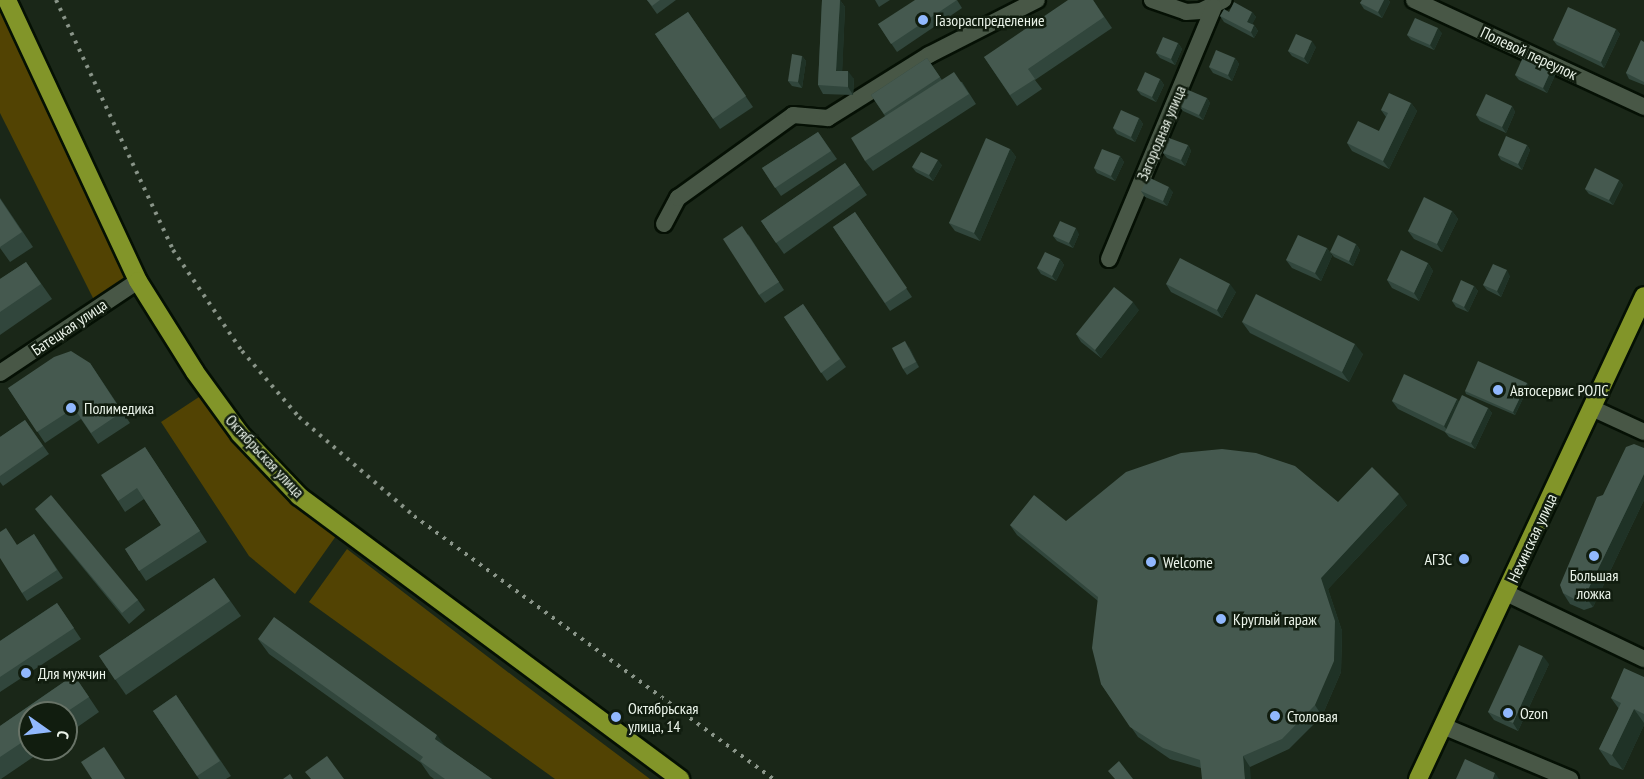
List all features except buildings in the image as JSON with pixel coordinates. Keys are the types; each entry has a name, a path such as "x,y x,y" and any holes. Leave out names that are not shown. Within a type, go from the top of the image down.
{"main road":[{"name":"Октябрьская улица","path":"7,0 138,281 195,372 240,434 299,496 680,779"},
{"name":"Нехинская улица","path":"1418,779 1644,296"}],"street":[{"path":"664,224 678,198 793,115 828,118 929,55 1037,0"},
{"path":"1152,0 1186,12 1219,3"},
{"name":"Полевой переулок","path":"1414,0 1644,107"},
{"name":"Загородная улица","path":"1108,259 1219,3"},
{"name":"Батецкая улица","path":"0,373 138,281"},
{"path":"1592,408 1644,432"},
{"path":"1506,593 1644,659"},
{"path":"1443,726 1570,779"}],"shaded area":[{"path":"0,8 132,280 96,304 0,113"},
{"path":"202,395 293,505 336,536 295,594 249,556 161,422"},
{"path":"347,549 650,779 555,779 309,602"}],"railway":[{"path":"56,0 173,250 242,351 299,417 414,516 773,779"}],"place":[{"name":"Газораспределение","path":"923,20"},
{"name":"Автосервис РОЛС","path":"1498,390"},
{"name":"Полимедика","path":"71,408"},
{"name":"Большая ложка","path":"1594,556"},
{"name":"АГЗС","path":"1464,559"},
{"name":"Welcome","path":"1151,562"},
{"name":"Круглый гараж","path":"1221,619"},
{"name":"Для мужчин","path":"26,673"},
{"name":"Ozon","path":"1508,713"},
{"name":"Столовая","path":"1275,716"},
{"name":"Октябрьская улица, 14","path":"616,717"}]}
